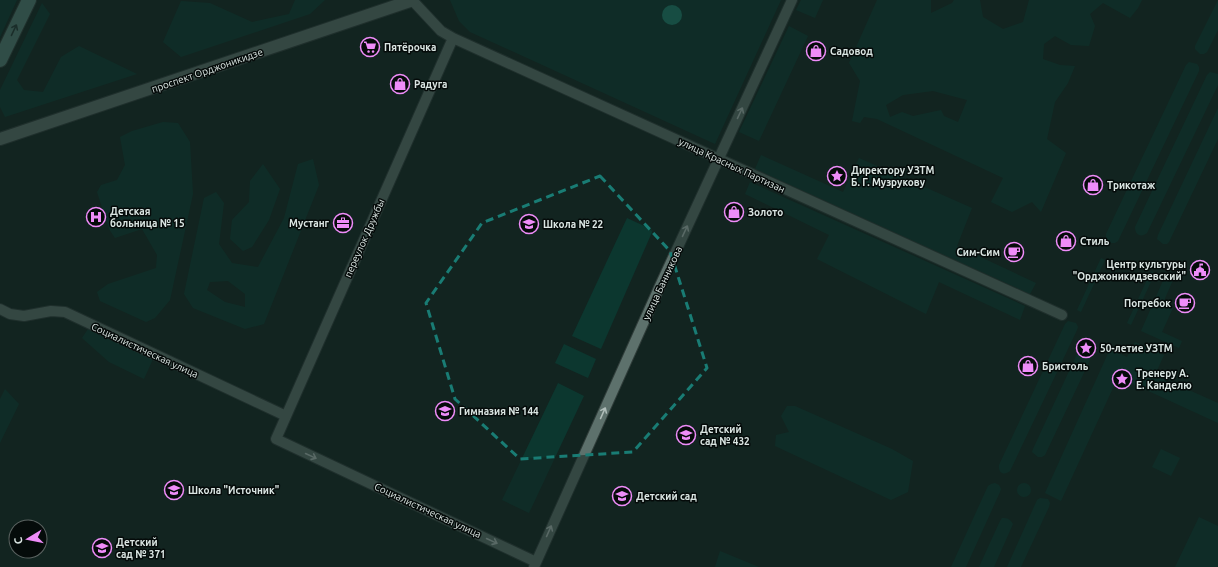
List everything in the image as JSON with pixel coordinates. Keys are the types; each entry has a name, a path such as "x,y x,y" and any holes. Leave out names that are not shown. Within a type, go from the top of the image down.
{"main road":[{"path":"0,60 29,0"}],"street":[{"name":"улица Красных Партизан","path":"413,0 441,31 453,38 1062,315"},
{"name":"проспект Орджоникидзе","path":"0,140 413,0"},
{"name":"улица Банникова","path":"535,564 792,0"},
{"name":"переулок Дружбы","path":"276,439 453,38"},
{"name":"Социалистическая улица","path":"0,309 10,314 24,316 50,311 64,312 286,416"},
{"name":"Социалистическая улица","path":"276,439 535,564"}],"highlighted area":[{"path":"600,176 670,251 707,368 633,452 520,459 455,399 426,303 482,223"}],"shaded area":[{"path":"0,0 17,0 0,37"},
{"path":"295,0 325,0 310,14 181,57 163,42 181,1 210,3 252,22 289,14"},
{"path":"450,0 781,0 715,144 470,32 459,21"},
{"path":"801,0 823,0 815,18 796,10"},
{"path":"877,0 931,0 931,13 952,3 954,0 980,0 983,17 1003,29 1023,22 1029,0 1142,0 1130,18 1103,3 1090,14 1095,26 1089,46 1071,45 1055,36 1044,44 1043,59 1060,65 1075,66 1068,83 1055,102 1047,139 1066,153 1041,212 1032,202 1012,212 991,202 1003,178 877,119 864,117 860,123 852,121 860,81 849,63","holes":["933,91 967,100 958,122 944,116 941,110 913,116 902,112 890,117 886,105 903,95"]},
{"path":"1218,0 1218,30 1207,52 1200,54 1195,49 1195,46"},
{"path":"42,3 50,14 17,80 24,90 43,92 61,57 79,46 137,74 5,117 0,107 0,90"},
{"path":"672,5 679,8 682,15 679,22 672,25 665,22 662,15 665,8"},
{"path":"789,26 808,36 759,141 739,132"},
{"path":"1189,62 1197,64 1199,71 1118,241 1111,243 1106,238 1106,234 1186,65"},
{"path":"1210,72 1218,74 1218,85 1147,233 1145,235 1139,235 1136,232 1135,227 1207,75"},
{"path":"1218,108 1218,139 1169,242 1167,244 1163,244 1157,239 1158,235"},
{"path":"163,122 178,123 190,142 193,194 170,300 155,318 146,322 100,301 97,292 108,284 156,268 157,255 142,229 115,238 109,229 97,192 101,185 117,180 125,165 120,137 132,131"},
{"path":"761,155 843,192 859,158 972,208 957,246 1036,283 1030,294 755,169"},
{"path":"313,159 319,185 264,324 245,329 193,308 184,294 204,198 216,192 224,203 219,244 232,263 258,267 284,218 298,164","holes":["228,281 245,294 245,307 225,302 207,290 210,282"]},
{"path":"263,164 280,189 269,220 252,247 243,251 230,239 232,220 249,202 250,181"},
{"path":"750,182 1025,306 1020,320 939,282 926,314 817,259 829,235 745,194"},
{"path":"627,218 653,230 601,349 572,336"},
{"path":"1101,258 1105,260 1081,312 1077,310"},
{"path":"1151,271 1155,273 1131,325 1127,323"},
{"path":"1165,276 1173,280 1163,303 1173,308 1162,332 1182,341 1179,348 1141,331"},
{"path":"1068,321 1076,323 1078,327 1077,330 1010,471 1002,473 999,470 999,465 1065,324"},
{"path":"88,329 153,359 144,379 109,362 82,338"},
{"path":"1135,342 1164,355 1155,375 1218,403 1218,423 1118,377 1061,501 1045,493 1110,349 1127,357"},
{"path":"564,344 596,359 588,378 555,363"},
{"path":"1080,351 1088,353 1090,360 1045,455 1038,457 1032,452 1033,449 1077,354"},
{"path":"558,383 584,396 529,513 502,500"},
{"path":"5,389 19,404 0,443 0,399"},
{"path":"787,406 795,406 892,449 913,461 908,492 891,500 775,446 776,435 789,432 781,416"},
{"path":"1161,449 1180,458 1171,476 1152,467"},
{"path":"995,483 999,485 1001,489 1000,492 966,567 951,567 988,486"},
{"path":"1021,483 1027,483 1031,487 1031,493 1027,497 1021,497 1017,493 1017,487"},
{"path":"1040,498 1048,499 1050,503 1049,507 1021,567 1007,567 1037,500"},
{"path":"1199,517 1218,526 1218,567 1175,567"},
{"path":"1002,518 1009,519 1013,524 994,567 979,567 1000,521"},
{"path":"720,551 759,567 715,567"}],"place":[{"name":"Пятёрочка","path":"370,47"},
{"name":"Садовод","path":"816,51"},
{"name":"Радуга","path":"400,84"},
{"name":"Директору УЗТМ Б. Г. Музрукову","path":"837,176"},
{"name":"Трикотаж","path":"1093,185"},
{"name":"Золото","path":"734,212"},
{"name":"Детская больница № 15","path":"96,217"},
{"name":"Мустанг","path":"343,223"},
{"name":"Школа № 22","path":"529,224"},
{"name":"Стиль","path":"1066,241"},
{"name":"Сим-Сим","path":"1014,252"},
{"name":"Центр культуры \"Орджоникидзевский\"","path":"1200,270"},
{"name":"Погребок","path":"1185,303"},
{"name":"50-летие УЗТМ","path":"1086,348"},
{"name":"Бристоль","path":"1028,366"},
{"name":"Тренеру А. Е. Канделю","path":"1122,379"},
{"name":"Гимназия № 144","path":"445,411"},
{"name":"Детский сад № 432","path":"686,435"},
{"name":"Школа \"Источник\"","path":"174,490"},
{"name":"Детский сад","path":"622,496"},
{"name":"Детский сад № 371","path":"102,548"}]}
